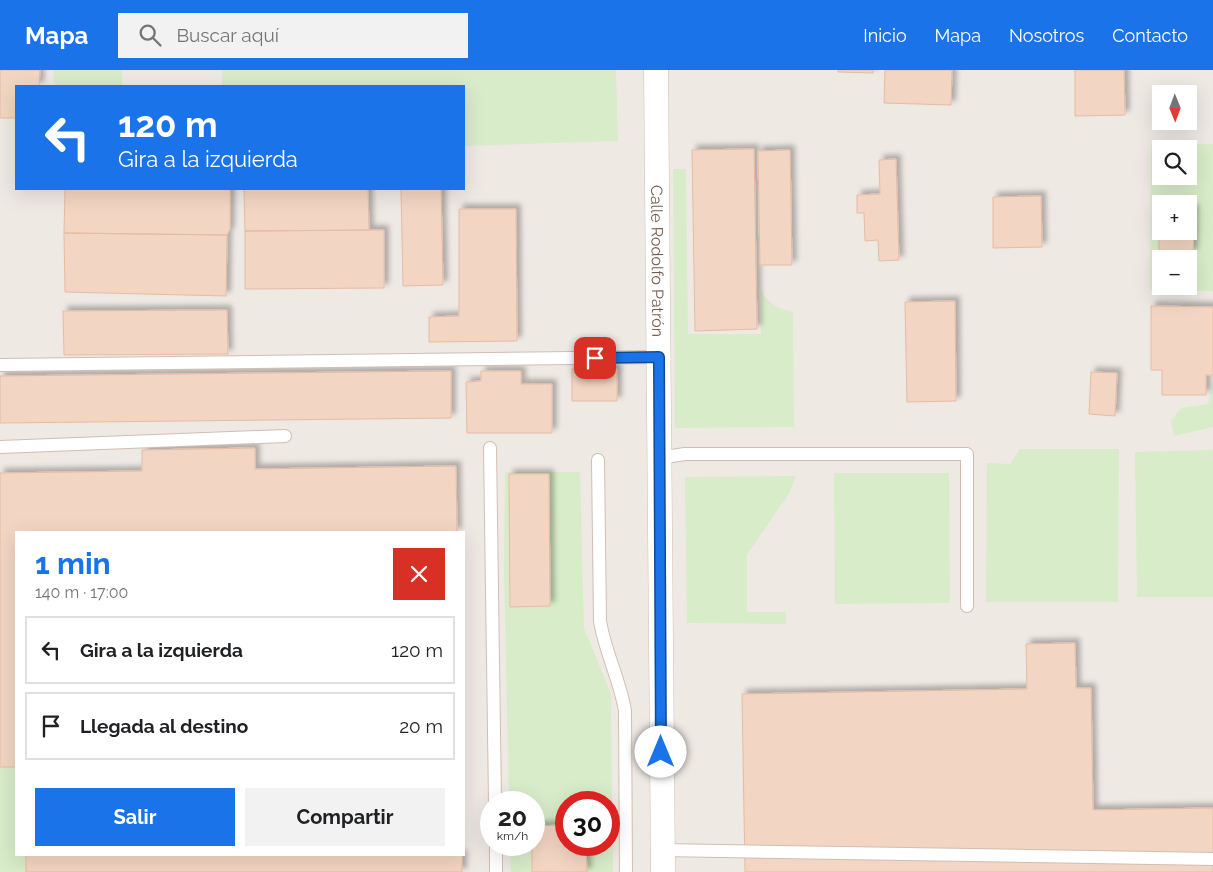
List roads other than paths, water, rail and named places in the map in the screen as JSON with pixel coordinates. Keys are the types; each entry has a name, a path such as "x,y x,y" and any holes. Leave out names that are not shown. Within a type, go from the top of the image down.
{"street":[{"name":"Calle Rodolfo Patrón","path":"656,70 662,861"}],"lane":[{"path":"0,365 659,357"},
{"path":"0,447 285,436"},
{"path":"490,448 495,791"},
{"path":"659,458 685,454 966,454 968,606"},
{"path":"598,460 600,621 602,636 622,696 624,711 626,872"},
{"path":"496,856 496,872"},
{"path":"662,861 1213,859"}]}
